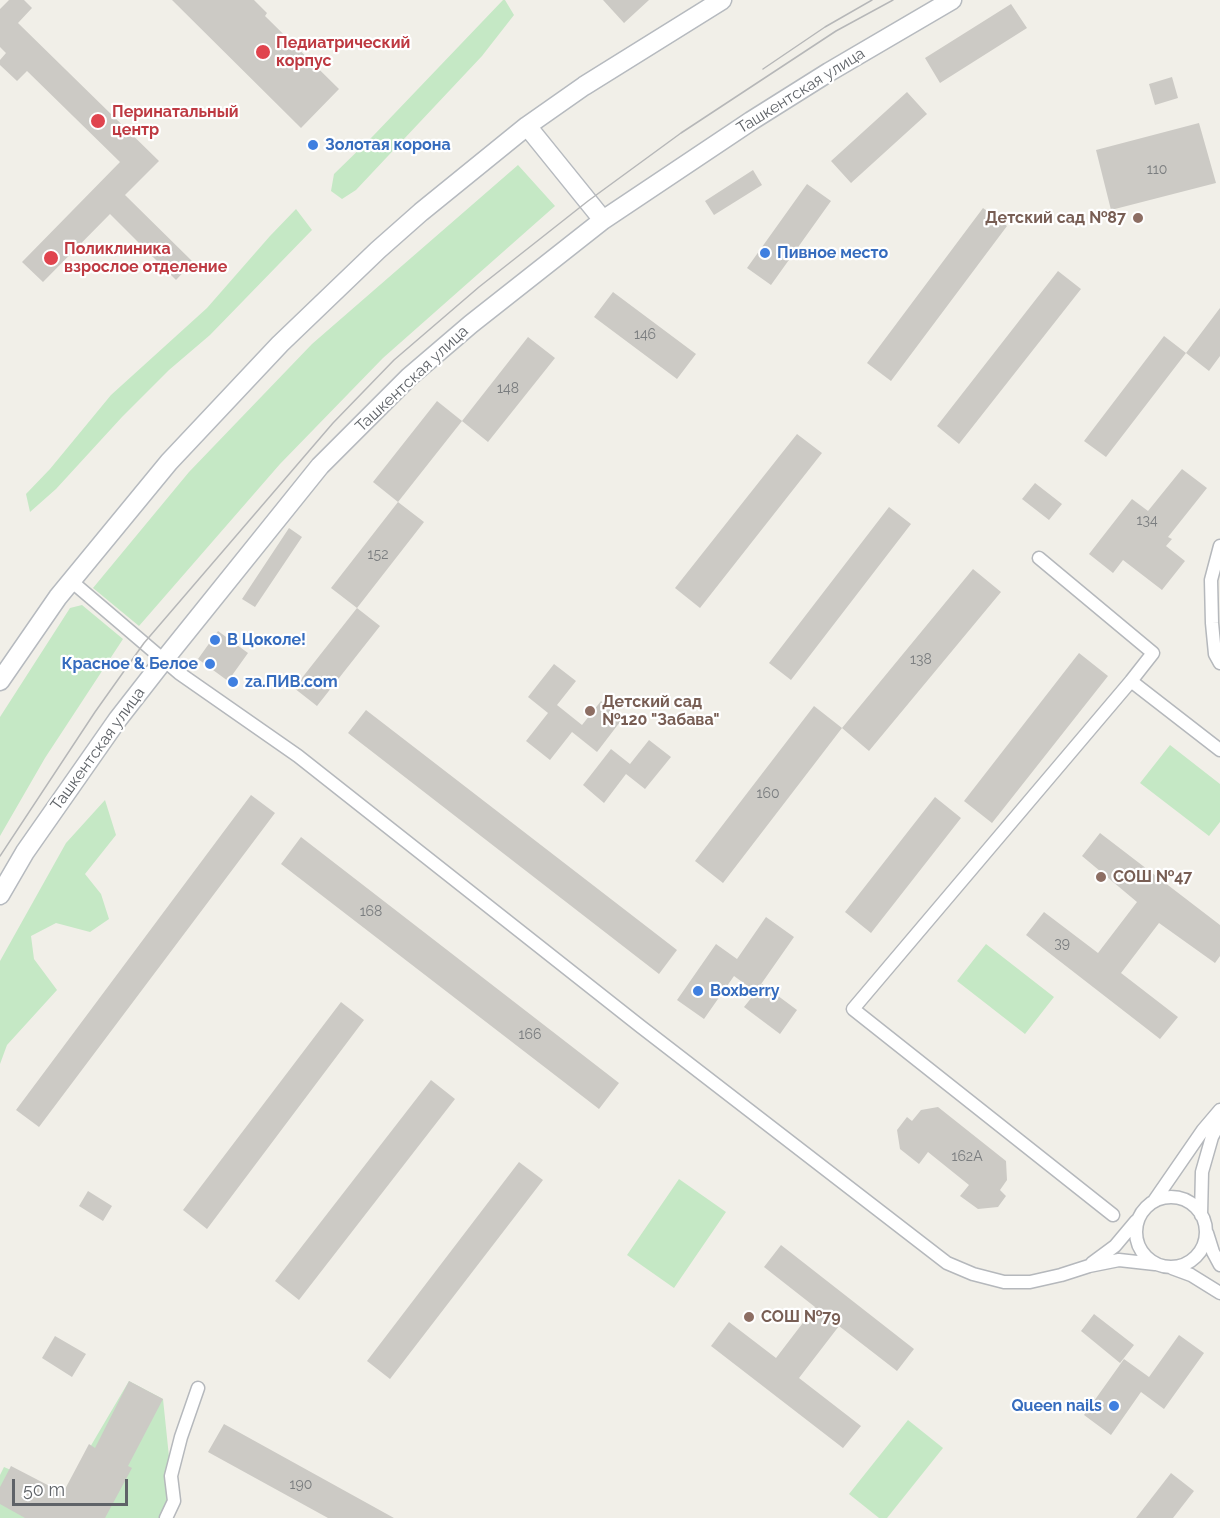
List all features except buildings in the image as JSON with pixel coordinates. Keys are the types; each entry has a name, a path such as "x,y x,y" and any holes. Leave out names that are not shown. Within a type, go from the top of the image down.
{"main road":[{"path":"0,681 70,580 169,462 279,344 412,220 527,126 603,74 722,0"},
{"name":"Ташкентская улица","path":"0,895 31,842 117,719 320,466 418,369 603,220 760,115 952,0"},
{"path":"527,126 603,220"}],"street":[{"path":"1220,546 1211,580 1215,654 1220,663"},
{"path":"1040,558 1154,653 853,1009 1113,1215"},
{"path":"70,580 179,673 307,763 640,1026 947,1263 973,1274 1004,1282 1030,1282 1119,1260 1170,1268 1191,1275 1220,1293"},
{"path":"1131,681 1220,750"},
{"path":"1154,1201 1203,1130 1220,1110"},
{"path":"1220,1122 1212,1137 1202,1172 1202,1215 1213,1252 1220,1265"},
{"path":"1089,1266 1115,1246 1146,1206 1154,1201 1164,1197 1186,1200 1202,1215"},
{"path":"1139,1216 1135,1235 1138,1247 1145,1257 1155,1264"},
{"path":"1170,1268 1182,1266 1200,1252 1206,1231"},
{"path":"166,1518 174,1501 171,1476 181,1437 198,1388"}],"green space":[{"path":"503,0 514,15 482,56 356,190 342,199 331,191 334,174"},
{"path":"518,165 555,206 383,358 280,464 139,626 93,588 189,472 312,344"},
{"path":"296,209 312,230 210,335 169,370 122,417 56,489 30,512 26,494 50,469 111,395 207,308"},
{"path":"82,605 123,639 45,758 0,836 0,717 70,608"},
{"path":"1170,745 1220,784 1220,822 1209,836 1140,783"},
{"path":"105,800 116,835 85,874 101,894 109,919 90,932 56,923 31,936 34,959 57,990 7,1045 0,1064 0,961 66,843"},
{"path":"986,944 1054,997 1025,1034 957,981"},
{"path":"679,1179 726,1212 674,1288 627,1255"},
{"path":"129,1381 163,1399 171,1476 165,1518 0,1518 0,1475 4,1467 63,1493"},
{"path":"908,1420 943,1448 887,1518 879,1518 849,1494"}],"tram line":[{"path":"763,69 825,27 872,0"},
{"path":"0,856 95,712 144,643 333,423 394,360 479,287 588,201 681,133 836,31 893,0"}],"place":[{"name":"Педиатрический корпус","path":"263,52"},
{"name":"Перинатальный центр","path":"98,121"},
{"name":"Золотая корона","path":"313,145"},
{"name":"Детский сад №87","path":"1138,218"},
{"name":"Пивное место","path":"765,253"},
{"name":"Поликлиника взрослое отделение","path":"51,258"},
{"name":"В Цоколе!","path":"215,640"},
{"name":"Красное & Белое","path":"210,664"},
{"name":"za.ПИВ.com","path":"233,682"},
{"name":"Детский сад №120 \"Забава\"","path":"590,711"},
{"name":"СОШ №47","path":"1101,877"},
{"name":"Boxberry","path":"698,991"},
{"name":"СОШ №79","path":"749,1317"},
{"name":"Queen nails","path":"1114,1406"}]}
